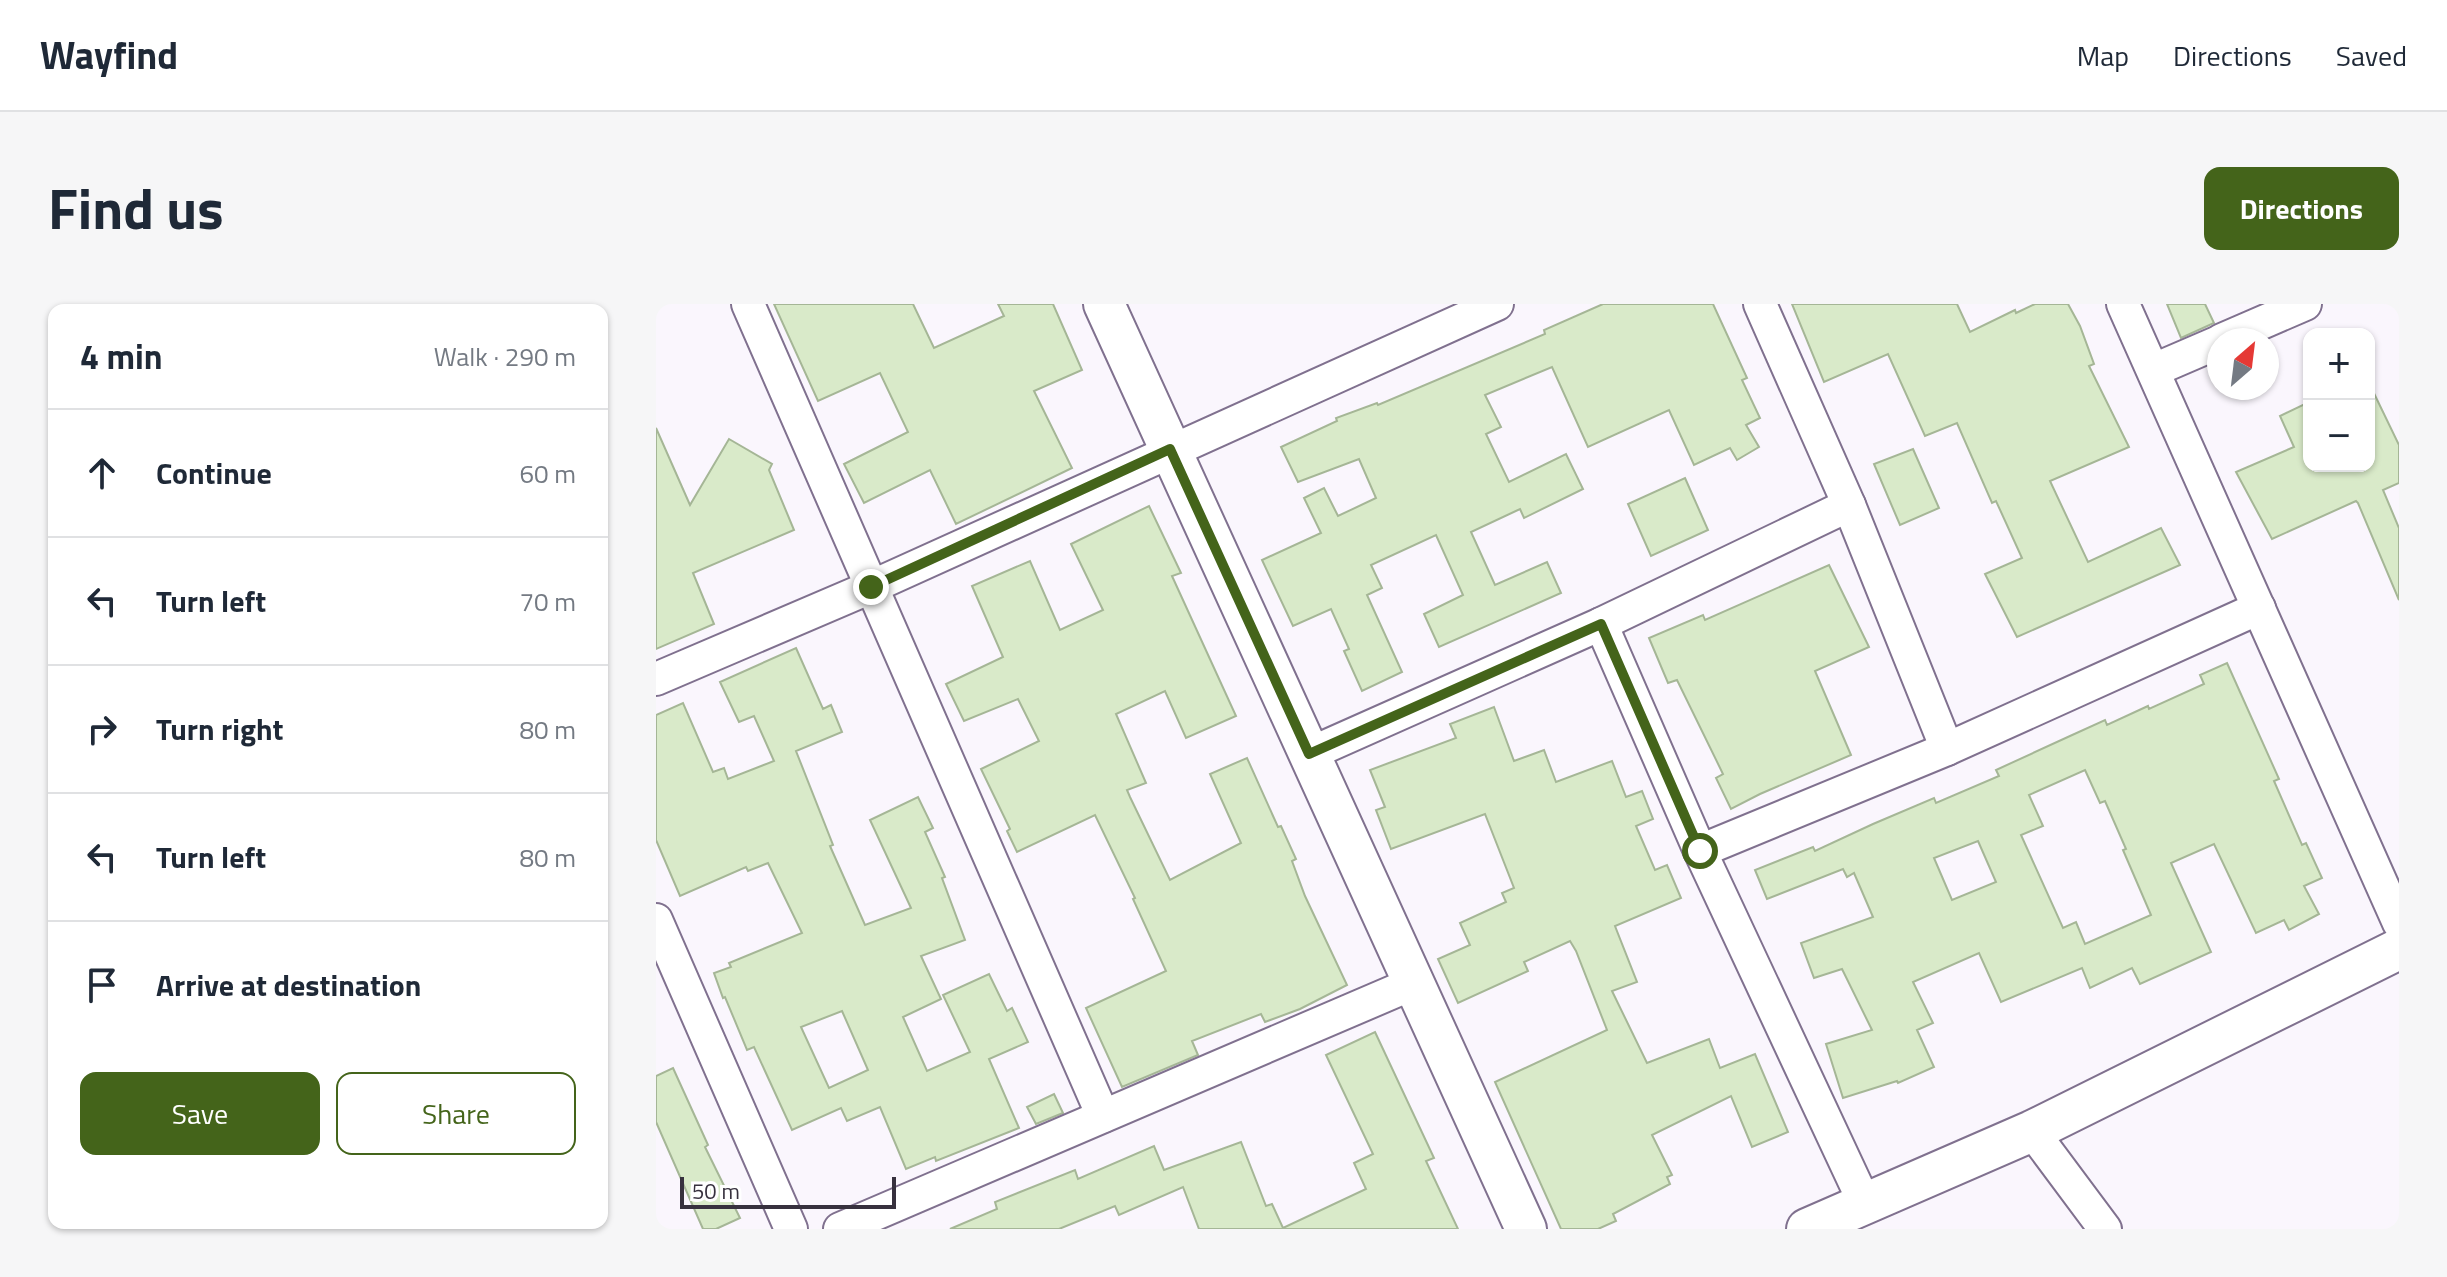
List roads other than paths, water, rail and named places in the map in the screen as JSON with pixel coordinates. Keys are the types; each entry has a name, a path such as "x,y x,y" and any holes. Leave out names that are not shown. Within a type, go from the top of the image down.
{"street":[{"path":"748,304 1103,1116"},
{"path":"1104,304 1526,1229"},
{"path":"656,679 871,587 1170,449 1497,304"},
{"path":"1760,304 1849,505 1947,749"},
{"path":"2123,304 2399,923"},
{"path":"2251,328 2305,304"},
{"path":"2154,370 2207,347"},
{"path":"1309,754 1601,624 1849,505"},
{"path":"1700,851 1947,749 2259,608"},
{"path":"1601,624 1700,851 1865,1204"},
{"path":"656,920 791,1229"},
{"path":"1807,1229 2032,1131 2399,949"},
{"path":"840,1229 1414,983"},
{"path":"2032,1131 2105,1229"}]}
